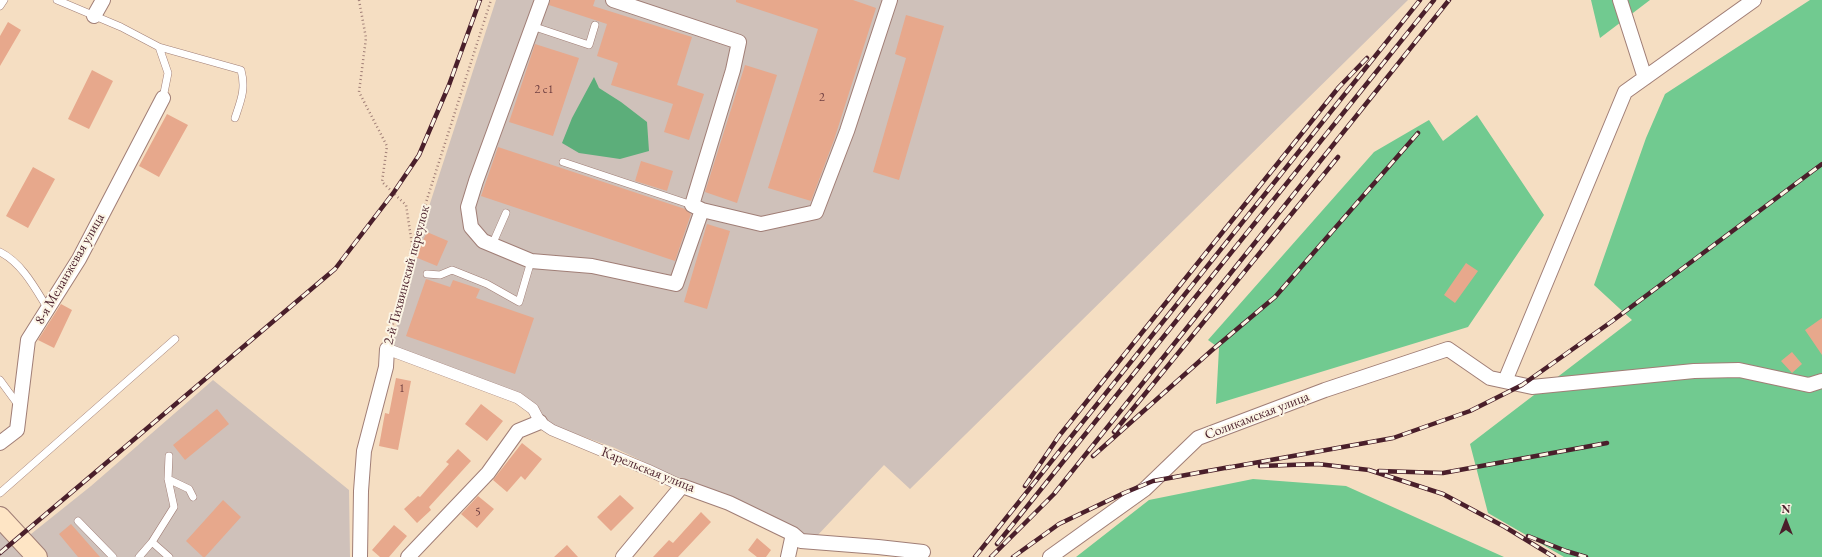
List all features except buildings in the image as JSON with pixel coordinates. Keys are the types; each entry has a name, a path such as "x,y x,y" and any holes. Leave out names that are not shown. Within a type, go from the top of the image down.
{"main road":[{"path":"0,517 37,557"}],"street":[{"path":"94,16 104,0"},
{"path":"542,0 476,181 468,207 471,227 483,242 531,262 592,266 676,284 734,70 739,42 613,0"},
{"path":"697,208 761,224 816,212 847,131 889,0"},
{"path":"1620,0 1645,78"},
{"path":"1754,0 1625,92 1505,381 1532,387 1694,370 1739,370 1809,385 1822,381"},
{"name":"8-я Меланжевая улица","path":"0,443 17,430 28,340 79,259 163,98"},
{"name":"Карельская улица","path":"387,349 518,398 533,408 540,422 552,430 648,470 682,486 729,503 793,534 801,541 923,552"},
{"name":"2-й Тихвинский переулок","path":"360,557 361,491 364,451 386,367 387,349"},
{"name":"Соликамская улица","path":"1050,557 1145,490 1198,438 1325,390 1448,350 1490,378 1505,381"},
{"path":"408,557 488,474 518,431 540,422"},
{"path":"623,557 682,486"},
{"path":"788,557 793,534"},
{"path":"830,544 850,557"}],"lane":[{"path":"0,6 4,0"},
{"path":"58,0 121,27 159,47 241,70 244,93 235,118"},
{"path":"532,26 589,45 595,25"},
{"path":"159,47 168,73 163,98"},
{"path":"563,162 697,208"},
{"path":"492,245 506,213"},
{"path":"0,252 12,259 37,291 48,309"},
{"path":"427,274 440,275 452,270 487,284 519,302 531,262"},
{"path":"0,493 175,339"},
{"path":"0,380 20,407"},
{"path":"139,557 152,542 174,507 168,479 169,456"},
{"path":"168,479 189,490 193,497"},
{"path":"78,521 113,557"},
{"path":"152,542 169,557"}],"path":[{"path":"359,0 366,38 359,92 387,146 382,182 406,206 412,246"},
{"name":"2-й Тихвинский переулок","path":"387,349 412,246 491,0"}],"shaded area":[{"path":"496,0 1408,0 910,489 884,465 815,538 797,535 615,448 534,419 514,396 392,346 422,228"},
{"path":"213,380 349,490 350,557 45,557 26,538 91,486"},
{"path":"0,529 27,557 0,557"}],"green space":[{"path":"1591,0 1650,0 1600,38"},
{"path":"1810,0 1822,0 1822,557 1564,557 1488,513 1470,444 1632,320 1594,285 1646,138 1665,94"},
{"path":"594,77 599,88 621,102 647,122 649,151 620,159 579,153 562,143 572,118"},
{"path":"1477,115 1544,215 1468,327 1216,404 1219,348 1208,340 1374,152 1429,120 1443,141"},
{"path":"1253,479 1346,486 1504,557 1076,557 1149,500"}],"railway":[{"path":"0,553 335,269 394,192 419,155 449,85 480,0"},
{"path":"975,557 1420,0"},
{"path":"997,544 1434,0"},
{"path":"991,557 1054,494 1449,0"},
{"path":"1025,486 1059,436 1339,87 1367,58"},
{"path":"1093,456 1211,351 1275,297 1418,133"},
{"path":"1114,432 1338,157"},
{"path":"1226,468 1393,438 1470,411 1522,385 1611,322 1822,164"},
{"path":"1379,471 1443,473 1607,443"},
{"path":"1260,466 1318,464 1369,470 1443,494 1505,527 1554,557"},
{"path":"1013,557 1059,524 1124,493 1153,481 1230,467"},
{"path":"1528,536 1586,557"}]}
